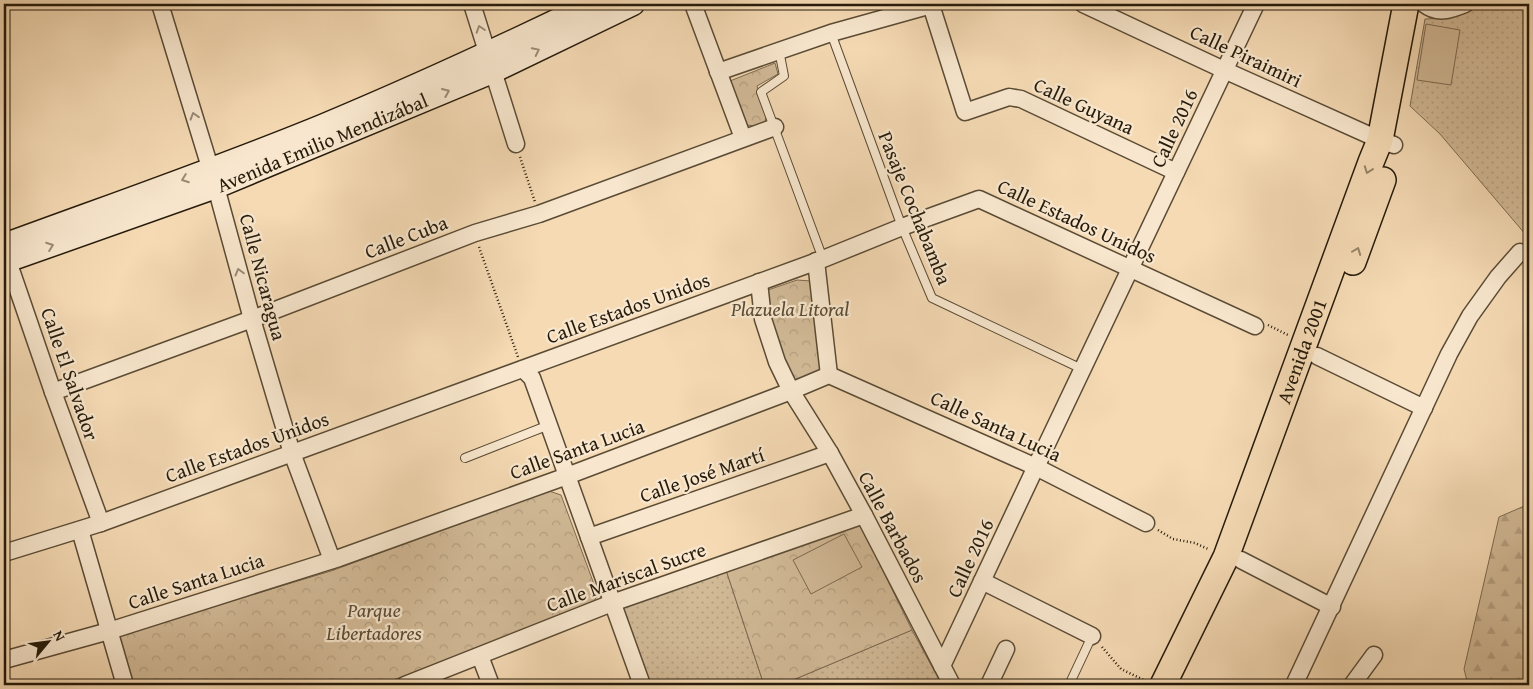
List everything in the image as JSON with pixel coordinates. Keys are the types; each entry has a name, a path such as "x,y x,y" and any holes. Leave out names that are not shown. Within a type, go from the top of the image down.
{"main road":[{"name":"Avenida Emilio Mendizábal","path":"490,63 590,4"},
{"name":"Avenida Emilio Mendizábal","path":"5,250 213,178 323,125 490,63 633,4"},
{"name":"Avenida 2001","path":"1181,685 1233,559 1311,349 1368,222 1387,143 1406,4"},
{"name":"Avenida 2001","path":"1387,143 1401,112 1420,4"},
{"name":"Avenida 2001","path":"1155,683 1233,559"}],"street":[{"name":"Calle Nicaragua","path":"160,4 213,178 292,453 332,560"},
{"path":"472,4 516,144"},
{"path":"693,4 743,138"},
{"path":"718,72 831,33 933,4"},
{"name":"Calle Guyana","path":"933,4 965,112 1009,97 1020,99 1176,172"},
{"name":"Calle Piraimiri","path":"1083,4 1387,143"},
{"name":"Calle 2016","path":"942,666 1256,4"},
{"path":"1424,4 1431,10 1449,10 1465,4"},
{"name":"Calle Cuba","path":"53,392 252,319 474,233 539,214 775,127"},
{"name":"Calle Estados Unidos","path":"4,554 101,523 819,260 979,199 1255,326"},
{"name":"Calle El Salvador","path":"5,250 53,392 101,523"},
{"path":"1294,685 1449,354 1470,316 1498,277 1520,252"},
{"path":"819,260 829,375"},
{"name":"Calle 2016","path":"1036,467 1130,270"},
{"name":"Calle Barbados","path":"759,282 763,319 777,362 791,391 830,453 864,515 952,685"},
{"path":"1311,349 1424,408"},
{"path":"523,369 532,378 612,603 638,684"},
{"name":"Calle Santa Lucia","path":"4,660 109,631 332,560 567,476 829,375 1036,467 1146,523"},
{"name":"Calle José Martí","path":"589,537 830,453"},
{"name":"Calle Mariscal Sucre","path":"405,685 612,603 864,515"},
{"path":"80,530 125,685"},
{"path":"1233,559 1332,607"},
{"path":"982,581 1092,636"},
{"path":"989,685 1006,649"},
{"path":"1352,685 1374,655"},
{"path":"480,656 491,685"}],"lane":[{"name":"Pasaje Cochabamba","path":"831,33 902,227 932,298 1082,369"},
{"path":"779,50 784,76 761,92 775,127 819,260"},
{"path":"465,458 549,426"},
{"path":"1069,685 1092,636"}],"path":[{"path":"516,144 539,214"},
{"path":"474,233 523,369"},
{"path":"1255,326 1265,324 1311,349"},
{"path":"1146,523 1173,539 1195,544 1233,559"},
{"path":"1092,636 1120,669 1155,683"}],"green space":[{"path":"1482,4 1528,4 1529,6 1529,231 1526,235 1440,134 1410,106 1425,19 1447,18"},
{"path":"1426,24 1460,30 1451,85 1417,80"},
{"path":"775,63 778,74 757,86 766,116 765,122 755,126 746,125 730,81"},
{"name":"Plazuela Litoral","path":"797,280 811,281 821,369 803,379 790,379 772,333 768,290"},
{"name":"Parque Libertadores","path":"549,491 561,495 598,595 592,604 380,685 134,685 118,635 331,571"},
{"path":"1529,504 1529,685 1468,685 1464,669 1499,517"},
{"path":"851,526 861,526 912,630 781,685 764,685 726,570"},
{"path":"844,534 862,567 811,594 793,560"},
{"path":"726,570 764,685 651,685 622,606"},
{"path":"912,630 942,685 781,685"}]}
